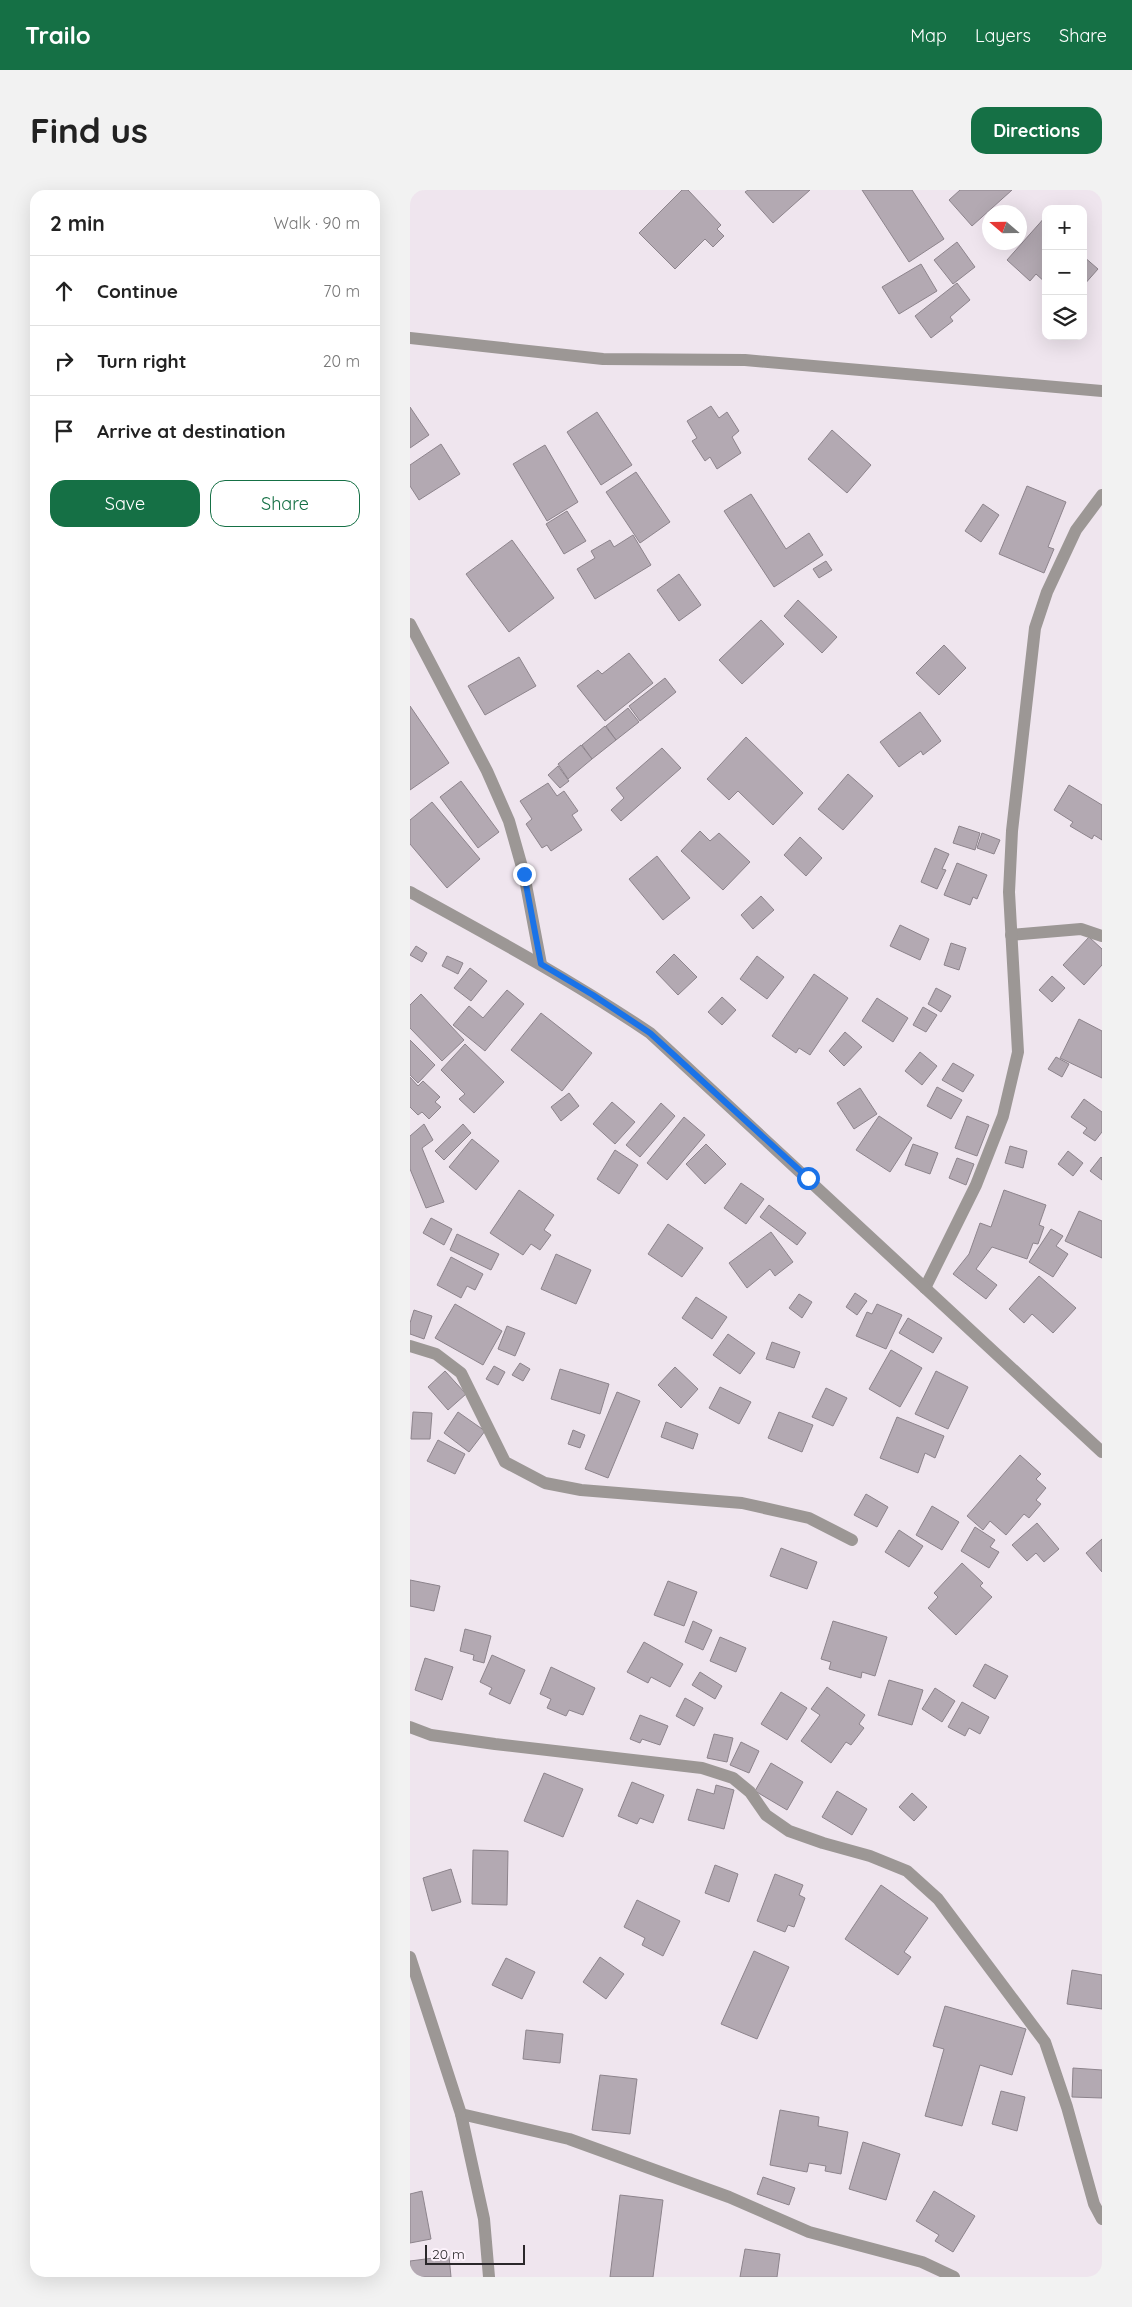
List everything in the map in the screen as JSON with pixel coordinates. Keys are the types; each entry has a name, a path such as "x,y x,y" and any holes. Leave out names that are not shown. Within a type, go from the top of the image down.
{"street":[{"path":"410,338 603,358 745,360 1102,391"},
{"path":"925,1288 976,1185 1003,1116 1018,1052 1009,892 1012,831 1035,628 1047,592 1076,530 1102,494"},
{"path":"410,624 487,771 509,820 524,874 541,964"},
{"path":"410,892 541,964 593,995 650,1033 1102,1452"},
{"path":"1011,934 1081,929 1102,936"},
{"path":"410,1346 436,1354 461,1373 505,1462 545,1483 581,1490 742,1503 809,1518 852,1540"},
{"path":"410,1727 432,1734 495,1744 702,1768 733,1778 750,1792 766,1815 789,1831 870,1856 907,1872 938,1899 1045,2042 1067,2107 1094,2204 1102,2219"},
{"path":"410,1957 461,2114 484,2220 489,2277"},
{"path":"461,2114 569,2140 729,2197 809,2232 922,2262 954,2277"}],"building":[{"path":"682,190 688,190 721,225 717,229 724,236 713,247 705,239 675,269 639,233"},
{"path":"748,190 810,190 773,223 745,192"},
{"path":"862,190 912,190 944,239 909,262"},
{"path":"960,190 1012,190 995,205 982,205 982,217 972,226 949,200"},
{"path":"1042,221 1042,279 1036,274 1030,281 1007,260 1016,250 1027,250 1027,237"},
{"path":"957,242 975,267 953,284 934,260"},
{"path":"1087,259 1098,269 1087,281"},
{"path":"921,264 937,291 899,314 882,287"},
{"path":"957,283 970,300 950,317 953,321 931,338 915,316"},
{"path":"711,406 719,418 727,412 739,431 732,437 741,453 717,469 710,457 705,461 692,441 697,438 687,421"},
{"path":"410,407 429,435 410,448"},
{"path":"597,412 632,465 601,485 567,432"},
{"path":"832,430 871,465 847,493 808,459"},
{"path":"441,444 460,474 419,500 410,486 410,465"},
{"path":"545,445 578,502 547,521 513,464"},
{"path":"636,472 670,522 640,543 606,492"},
{"path":"1027,486 1066,502 1048,547 1054,549 1044,573 999,554"},
{"path":"751,494 786,549 809,533 823,555 774,587 724,511"},
{"path":"983,504 999,515 981,542 965,531"},
{"path":"567,511 586,541 564,554 546,524"},
{"path":"633,535 651,565 595,599 577,569 595,558 591,551 610,540 614,547"},
{"path":"512,540 554,598 509,632 466,574"},
{"path":"826,561 832,570 819,578 813,569"},
{"path":"679,574 701,605 679,621 657,590"},
{"path":"798,600 837,637 822,653 784,616"},
{"path":"761,620 784,644 742,684 719,660"},
{"path":"944,645 966,668 939,695 916,673"},
{"path":"629,653 653,683 605,721 577,686 598,670 602,674"},
{"path":"519,657 536,686 485,715 468,686"},
{"path":"665,678 676,692 640,721 629,706"},
{"path":"410,706 449,763 410,790"},
{"path":"628,708 639,722 616,740 606,726"},
{"path":"920,712 941,741 923,755 921,751 899,767 880,742"},
{"path":"605,726 616,740 592,759 582,745"},
{"path":"746,737 803,793 773,825 738,791 729,800 707,779"},
{"path":"581,745 592,759 568,779 558,764"},
{"path":"662,748 681,768 621,821 611,810 624,798 616,788"},
{"path":"558,766 569,781 560,788 548,775"},
{"path":"848,774 873,796 843,830 818,809"},
{"path":"461,781 499,832 478,848 440,797"},
{"path":"548,783 557,796 564,791 578,811 572,815 582,830 551,851 547,845 542,848 526,824 532,819 520,801"},
{"path":"1069,785 1102,805 1102,840 1094,835 1092,839 1070,826 1073,822 1054,810"},
{"path":"432,802 480,859 447,888 410,844 410,820"},
{"path":"959,826 980,833 975,850 953,843"},
{"path":"700,831 710,841 719,833 750,862 723,890 681,851"},
{"path":"982,833 1000,840 994,854 977,848"},
{"path":"800,837 822,858 806,876 784,855"},
{"path":"935,848 949,854 942,869 946,870 937,889 921,882"},
{"path":"657,856 690,898 663,920 629,879"},
{"path":"957,863 987,875 977,899 973,897 970,905 944,895"},
{"path":"761,896 774,910 753,929 741,915"},
{"path":"900,925 929,939 920,960 890,946"},
{"path":"1089,937 1102,949 1102,965 1084,985 1063,965"},
{"path":"951,943 966,948 959,970 944,965"},
{"path":"416,946 427,953 422,962 410,955"},
{"path":"674,954 697,977 678,995 656,972"},
{"path":"447,956 463,963 458,974 442,966"},
{"path":"757,956 784,977 767,999 740,979"},
{"path":"470,968 487,981 471,1001 454,988"},
{"path":"814,974 848,998 810,1055 799,1048 796,1053 772,1036"},
{"path":"1052,976 1065,988 1052,1002 1039,990"},
{"path":"936,988 951,996 941,1012 928,1004"},
{"path":"507,990 524,1004 485,1051 453,1025 469,1006 483,1018"},
{"path":"421,994 464,1040 442,1061 410,1028 410,1005"},
{"path":"722,997 736,1010 722,1025 708,1012"},
{"path":"877,998 908,1018 893,1042 862,1021"},
{"path":"923,1007 937,1015 926,1032 913,1025"},
{"path":"541,1013 592,1053 562,1091 511,1050"},
{"path":"1079,1019 1102,1031 1102,1078 1060,1058"},
{"path":"845,1032 862,1047 844,1066 829,1051"},
{"path":"410,1040 435,1065 418,1083 410,1075"},
{"path":"465,1044 504,1082 474,1113 459,1099 465,1094 441,1070"},
{"path":"920,1052 937,1066 922,1085 905,1071"},
{"path":"1056,1057 1069,1064 1062,1077 1048,1069"},
{"path":"953,1063 974,1075 963,1092 942,1080"},
{"path":"410,1077 418,1086 423,1081 440,1097 435,1102 441,1107 429,1119 422,1112 418,1115 410,1107"},
{"path":"937,1087 962,1100 951,1119 927,1106"},
{"path":"860,1088 877,1114 854,1129 837,1103"},
{"path":"569,1093 579,1106 561,1121 551,1107"},
{"path":"1084,1099 1102,1112 1102,1132 1095,1141 1083,1133 1087,1128 1071,1117"},
{"path":"612,1102 635,1122 615,1144 593,1124"},
{"path":"661,1103 675,1116 640,1157 626,1145"},
{"path":"879,1116 912,1138 890,1172 856,1150"},
{"path":"967,1116 989,1125 977,1156 955,1148"},
{"path":"684,1117 705,1135 667,1180 647,1163"},
{"path":"424,1124 433,1140 422,1148 444,1202 426,1208 410,1169 410,1136"},
{"path":"463,1124 471,1133 444,1160 435,1151"},
{"path":"472,1139 499,1161 476,1190 449,1167"},
{"path":"706,1144 726,1164 705,1184 686,1164"},
{"path":"913,1144 938,1153 930,1174 905,1165"},
{"path":"1010,1146 1027,1151 1023,1168 1005,1163"},
{"path":"615,1150 638,1165 619,1194 597,1179"},
{"path":"1068,1151 1083,1163 1073,1176 1058,1164"},
{"path":"957,1158 974,1164 966,1185 949,1178"},
{"path":"1102,1158 1102,1180 1090,1171"},
{"path":"741,1183 764,1199 746,1224 724,1208"},
{"path":"519,1190 554,1215 544,1230 551,1235 540,1250 531,1244 523,1255 490,1233"},
{"path":"1004,1190 1046,1205 1039,1225 1044,1227 1038,1244 1033,1243 1027,1259 992,1247 976,1269 997,1285 986,1299 953,1274 969,1254 980,1223 991,1227"},
{"path":"769,1205 806,1233 797,1245 760,1217"},
{"path":"1079,1211 1102,1221 1102,1258 1065,1241"},
{"path":"431,1218 452,1229 444,1245 423,1233"},
{"path":"668,1224 703,1248 682,1277 648,1254"},
{"path":"1051,1229 1063,1236 1056,1246 1068,1254 1053,1277 1029,1262"},
{"path":"771,1232 793,1262 775,1276 770,1269 747,1288 729,1263"},
{"path":"457,1234 499,1254 491,1270 450,1250"},
{"path":"556,1254 591,1270 576,1304 541,1289"},
{"path":"451,1257 483,1274 475,1290 467,1286 461,1298 437,1285"},
{"path":"1039,1276 1076,1308 1053,1333 1032,1314 1024,1323 1009,1309"},
{"path":"855,1293 867,1301 857,1315 846,1307"},
{"path":"799,1294 812,1302 802,1318 789,1308"},
{"path":"696,1297 727,1317 712,1339 682,1318"},
{"path":"455,1304 502,1331 483,1365 435,1338"},
{"path":"877,1304 902,1315 886,1349 856,1336 867,1312 872,1314"},
{"path":"414,1310 432,1316 424,1339 410,1334 410,1323"},
{"path":"908,1318 942,1338 933,1353 899,1333"},
{"path":"507,1326 525,1333 515,1356 498,1349"},
{"path":"728,1334 755,1353 740,1374 713,1355"},
{"path":"772,1342 800,1352 794,1368 766,1359"},
{"path":"891,1350 922,1368 900,1407 869,1389"},
{"path":"520,1363 530,1369 523,1381 512,1375"},
{"path":"494,1366 505,1372 498,1385 486,1379"},
{"path":"675,1367 698,1389 681,1408 658,1385"},
{"path":"560,1369 609,1384 600,1414 551,1399"},
{"path":"445,1371 466,1394 448,1410 428,1387"},
{"path":"936,1371 968,1387 948,1429 915,1414"},
{"path":"720,1387 751,1402 739,1424 709,1408"},
{"path":"826,1388 847,1398 833,1426 812,1417"},
{"path":"617,1392 640,1401 608,1478 585,1469"},
{"path":"413,1412 432,1413 430,1439 411,1439"},
{"path":"458,1412 485,1431 469,1452 444,1433"},
{"path":"779,1412 813,1425 802,1452 768,1438"},
{"path":"897,1417 944,1436 935,1458 925,1453 918,1473 880,1458"},
{"path":"666,1422 698,1434 693,1449 661,1437"},
{"path":"573,1430 585,1435 580,1448 568,1444"},
{"path":"438,1440 465,1454 455,1474 427,1461"},
{"path":"1020,1455 1041,1474 1036,1479 1046,1488 1036,1500 1041,1504 1029,1518 1024,1514 1006,1535 990,1521 983,1530 967,1516"},
{"path":"866,1494 888,1507 877,1527 854,1515"},
{"path":"932,1506 959,1522 942,1550 916,1535"},
{"path":"1037,1523 1059,1549 1044,1562 1036,1553 1027,1561 1012,1545"},
{"path":"975,1527 995,1540 990,1547 999,1552 989,1568 961,1551"},
{"path":"899,1530 923,1546 909,1567 885,1552"},
{"path":"1102,1539 1102,1572 1086,1553"},
{"path":"781,1548 817,1562 807,1589 770,1576"},
{"path":"962,1563 983,1583 980,1586 992,1597 956,1635 928,1608 938,1597 934,1593"},
{"path":"410,1580 440,1586 434,1611 410,1606"},
{"path":"668,1581 697,1592 684,1626 654,1615"},
{"path":"693,1621 712,1630 703,1650 685,1642"},
{"path":"833,1621 887,1637 875,1676 862,1672 861,1678 829,1669 831,1662 821,1659"},
{"path":"465,1629 491,1636 484,1663 473,1660 474,1655 460,1651"},
{"path":"720,1637 746,1648 736,1672 710,1661"},
{"path":"644,1642 683,1664 670,1687 651,1677 648,1683 627,1672"},
{"path":"492,1655 525,1670 510,1704 489,1694 492,1688 480,1682"},
{"path":"425,1658 453,1667 442,1700 415,1690"},
{"path":"985,1664 1008,1676 995,1699 973,1686"},
{"path":"551,1667 595,1688 583,1715 569,1710 566,1716 547,1708 551,1699 540,1694"},
{"path":"700,1672 722,1686 715,1699 692,1685"},
{"path":"889,1680 923,1690 912,1725 878,1715"},
{"path":"827,1687 865,1715 859,1724 864,1728 851,1745 846,1742 831,1763 801,1741 820,1715 811,1709"},
{"path":"935,1688 955,1701 942,1722 922,1709"},
{"path":"781,1692 807,1708 787,1740 761,1724"},
{"path":"685,1698 703,1708 694,1726 676,1716"},
{"path":"962,1702 989,1717 980,1734 969,1728 965,1736 948,1727"},
{"path":"640,1715 668,1726 660,1745 642,1739 640,1743 630,1739"},
{"path":"714,1734 733,1738 727,1762 707,1758"},
{"path":"741,1742 759,1751 749,1773 730,1765"},
{"path":"771,1763 803,1782 787,1810 755,1791"},
{"path":"544,1773 583,1789 563,1837 524,1821"},
{"path":"632,1782 664,1795 653,1823 640,1818 637,1824 618,1816"},
{"path":"716,1785 734,1790 724,1829 688,1820 697,1789 714,1794"},
{"path":"837,1791 867,1809 852,1835 822,1817"},
{"path":"912,1793 927,1807 914,1821 899,1807"},
{"path":"473,1850 508,1851 507,1905 472,1904"},
{"path":"715,1865 738,1874 729,1902 705,1893"},
{"path":"451,1869 461,1902 432,1911 423,1878"},
{"path":"775,1874 803,1885 799,1895 805,1898 794,1927 788,1925 785,1932 757,1921"},
{"path":"881,1885 928,1918 904,1952 911,1957 898,1975 845,1939"},
{"path":"637,1900 680,1921 663,1956 642,1945 645,1938 624,1927"},
{"path":"754,1951 789,1967 757,2039 721,2024"},
{"path":"600,1957 624,1974 606,1999 583,1982"},
{"path":"506,1958 535,1972 522,1999 492,1985"},
{"path":"1072,1970 1102,1975 1102,2009 1067,2004"},
{"path":"945,2006 1026,2029 1012,2075 980,2065 962,2126 925,2116 944,2049 933,2046"},
{"path":"526,2030 563,2034 560,2063 523,2059"},
{"path":"1073,2068 1102,2070 1102,2098 1072,2097"},
{"path":"600,2075 637,2079 630,2134 592,2130"},
{"path":"1001,2091 1025,2097 1017,2131 992,2124"},
{"path":"780,2110 819,2117 818,2126 848,2132 841,2174 825,2171 826,2166 809,2163 807,2172 770,2165"},
{"path":"863,2142 900,2154 886,2200 849,2189"},
{"path":"763,2177 795,2188 789,2205 757,2194"},
{"path":"422,2191 431,2239 410,2243 410,2194"},
{"path":"934,2191 975,2216 953,2252 935,2241 939,2235 916,2221"},
{"path":"620,2195 663,2200 653,2277 610,2277"},
{"path":"745,2249 780,2254 777,2277 740,2277"},
{"path":"449,2256 451,2277 410,2277 410,2261"}],"route":[{"path":"524,874 541,964 593,995 650,1033 808,1178"}]}
